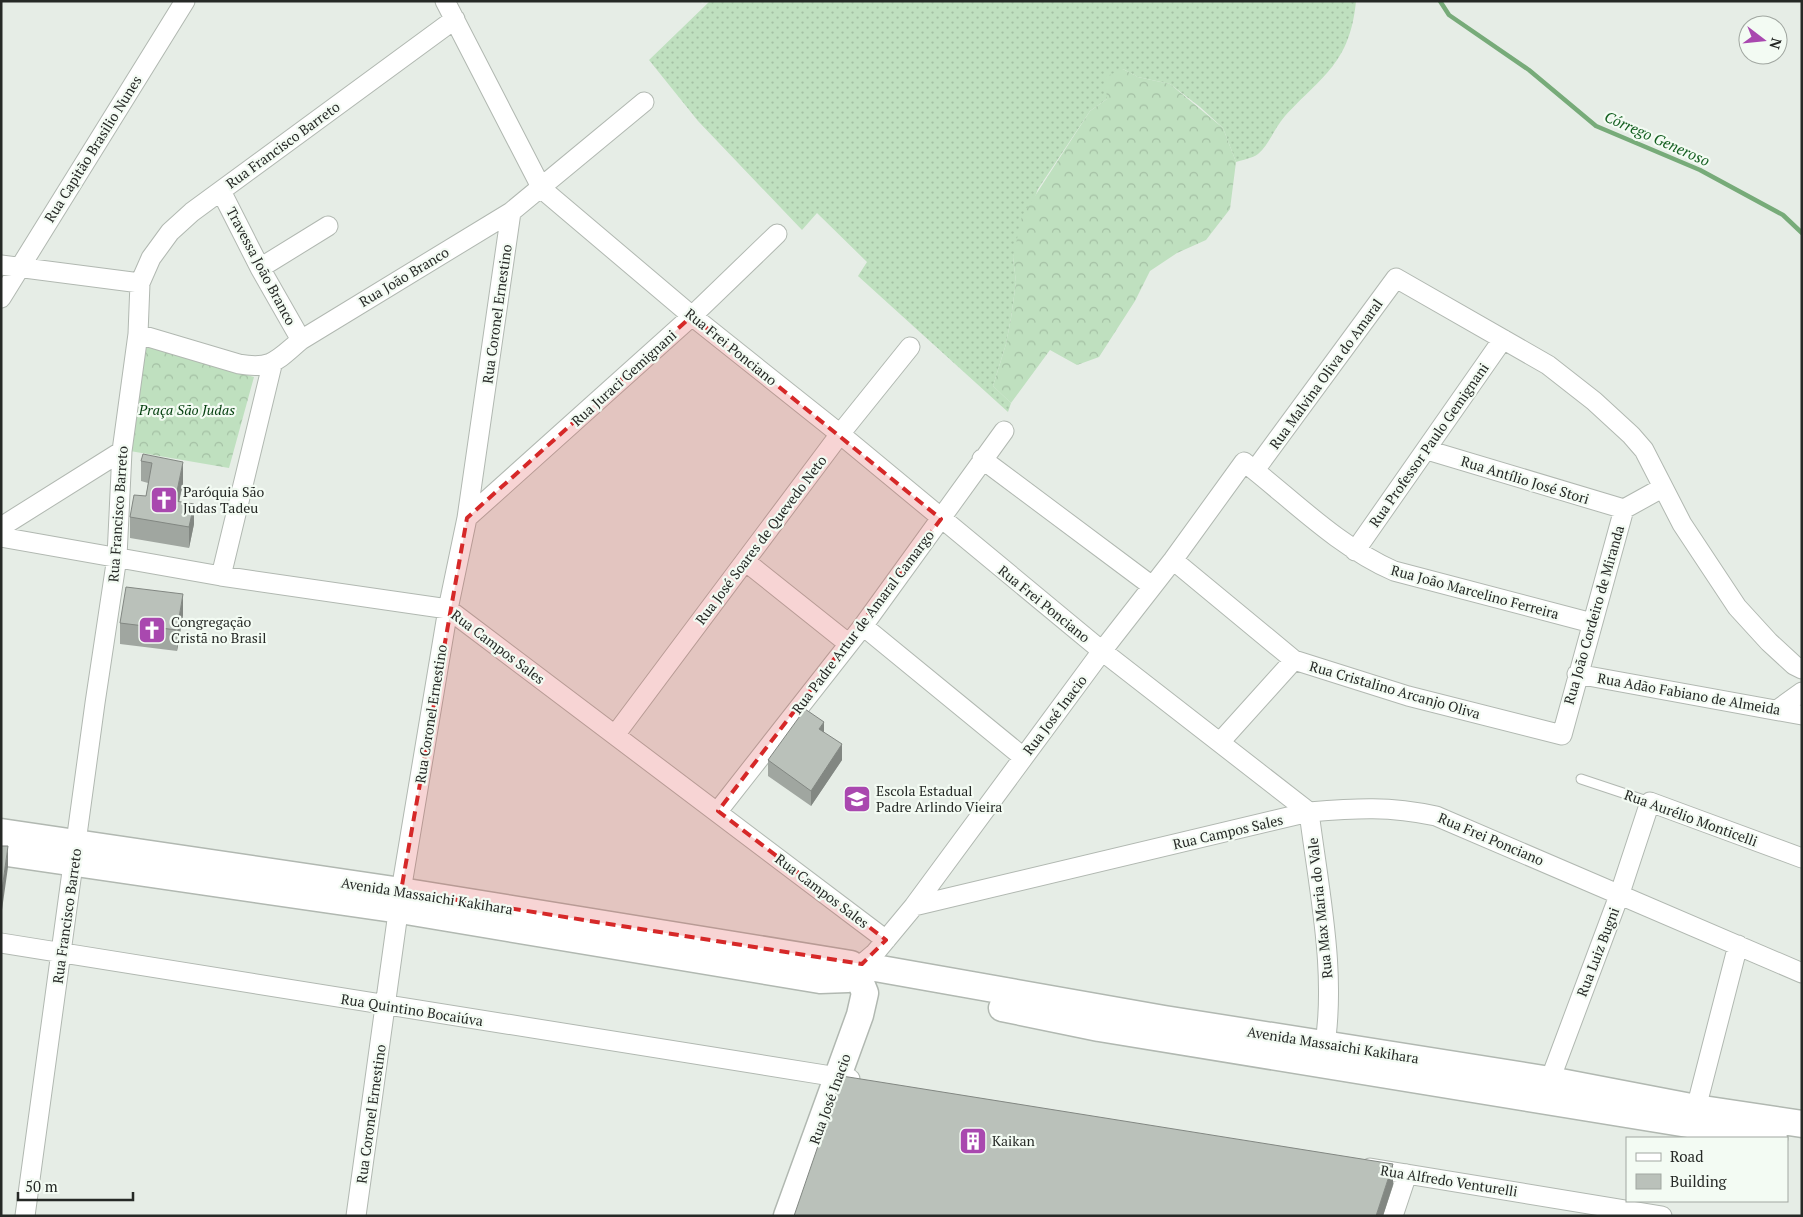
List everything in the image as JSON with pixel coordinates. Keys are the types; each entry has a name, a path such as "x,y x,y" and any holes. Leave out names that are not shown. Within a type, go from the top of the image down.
{"street":[{"name":"Rua Capitão Brasilio Nunes","path":"1,298 10,267 185,1"},
{"name":"Rua Frei Ponciano","path":"445,1 542,189 692,316 840,434 940,519 1102,651 1309,812 1365,807 1403,809 1436,816 1620,893 1802,973"},
{"name":"Rua Francisco Barreto","path":"25,1216 117,557 122,451 138,334 140,284 151,258 170,232 192,212 455,19"},
{"name":"Rua João Branco","path":"272,365 301,340 511,212 542,189 644,102"},
{"name":"Travessa João Branco","path":"221,191 260,268 301,340"},
{"name":"Rua Coronel Ernestino","path":"356,1216 400,901 448,610 467,518 511,212"},
{"path":"260,268 328,226"},
{"name":"Rua Juraci Gemignani","path":"467,518 692,316 777,234"},
{"path":"10,267 140,284"},
{"name":"Rua Malvina Oliva do Amaral","path":"1250,466 1396,278 1503,340"},
{"path":"138,334 239,364 253,367 272,365 221,576"},
{"path":"1503,340 1548,365 1594,401 1631,435 1644,450 1662,488 1737,608 1769,642 1794,665 1802,669"},
{"name":"Rua Professor Paulo Gemignani","path":"1355,551 1503,340"},
{"name":"Rua José Soares de Quevedo Neto","path":"615,735 840,434 910,347"},
{"name":"Rua Padre Artur de Amaral Camargo","path":"718,811 863,626 1004,431"},
{"name":"Rua Antílio José Stori","path":"1427,450 1624,509"},
{"path":"1,527 122,451"},
{"path":"982,459 1152,586"},
{"name":"Rua João Marcelino Ferreira","path":"1250,466 1355,551 1394,571 1592,623"},
{"name":"Rua José Inacio","path":"787,1216 830,1076 858,974 914,906 1152,586 1250,466"},
{"name":"Rua João Cordeiro de Miranda","path":"1562,735 1577,674 1624,509 1662,488"},
{"name":"Rua Campos Sales","path":"1,537 221,576 448,610 718,811 886,940"},
{"name":"Rua Cristalino Arcanjo Oliva","path":"1173,560 1294,660 1408,696 1562,735"},
{"path":"745,561 848,644"},
{"path":"863,626 1023,757"},
{"path":"1221,742 1294,660"},
{"name":"Rua Adão Fabiano de Almeida","path":"1577,674 1802,715"},
{"path":"1776,710 1802,692"},
{"name":"Rua Aurélio Monticelli","path":"1650,802 1802,858"},
{"name":"Rua Luiz Bugni","path":"1548,1090 1620,893 1650,802"},
{"name":"Rua Campos Sales","path":"914,906 1309,812"},
{"name":"Rua Max Maria do Vale","path":"1309,812 1325,932 1328,989 1324,1053"},
{"name":"Avenida Massaichi Kakihara","path":"1,832 75,854"},
{"name":"Avenida Massaichi Kakihara","path":"1,852 75,854 400,901 820,980 858,974 1164,1019 1324,1053 1548,1090 1694,1117 1770,1137"},
{"name":"Rua Quintino Bocaiúva","path":"1,943 830,1076"},
{"path":"1694,1117 1738,945"},
{"path":"830,1076 866,1082"},
{"name":"Rua José Inacio","path":"772,1216 830,1076"},
{"name":"Avenida Massaichi Kakihara","path":"1694,1117 1802,1124"},
{"path":"1788,1140 1802,1142"},
{"name":"Rua Alfredo Venturelli","path":"1349,1165 1662,1216"},
{"path":"1393,1216 1407,1174"}],"lane":[{"name":"Rua Aurélio Monticelli","path":"1581,779 1650,802"}],"highlighted area":[{"path":"692,316 941,519 718,811 886,940 862,964 401,891 467,518"}],"green space":[{"path":"710,1 1356,1 1353,22 1341,54 1323,78 1285,116 1262,150 1247,159 1236,162 1223,128 1170,84 1138,77 1123,69 1107,99 1090,111 1038,189 1013,257 1016,282 1011,318 1006,344 993,386 1011,403 1008,412 858,276 867,262 817,213 802,230 698,121 649,60"},
{"path":"1123,69 1138,77 1170,84 1223,128 1236,162 1230,209 1206,240 1177,253 1150,271 1135,301 1099,357 1077,365 1050,350 1011,403 993,386 1006,344 1011,318 1016,282 1013,257 1022,216 1090,111 1107,99 1105,77"},
{"name":"Praça São Judas","path":"146,346 254,377 229,468 130,451"}],"building":[{"path":"143,454 183,462 175,501 194,504 189,527 130,517 134,495 146,496 152,463 141,461"},
{"path":"126,587 183,594 177,630 120,623"},
{"path":"805,709 824,722 819,729 842,744 811,791 768,760"},
{"path":"1,846 8,846 1,897"},
{"name":"Kaikan","path":"842,1076 1393,1164 1376,1216 794,1216"}],"waterway":[{"name":"Córrego Generoso","path":"1440,1 1449,15 1529,70 1596,126 1700,170 1783,215 1802,233"}],"place":[{"name":"Paróquia São Judas Tadeu","path":"164,500"},
{"name":"Congregação Cristã no Brasil","path":"152,630"},
{"name":"Escola Estadual Padre Arlindo Vieira","path":"857,799"},
{"name":"Kaikan","path":"973,1141"}]}
